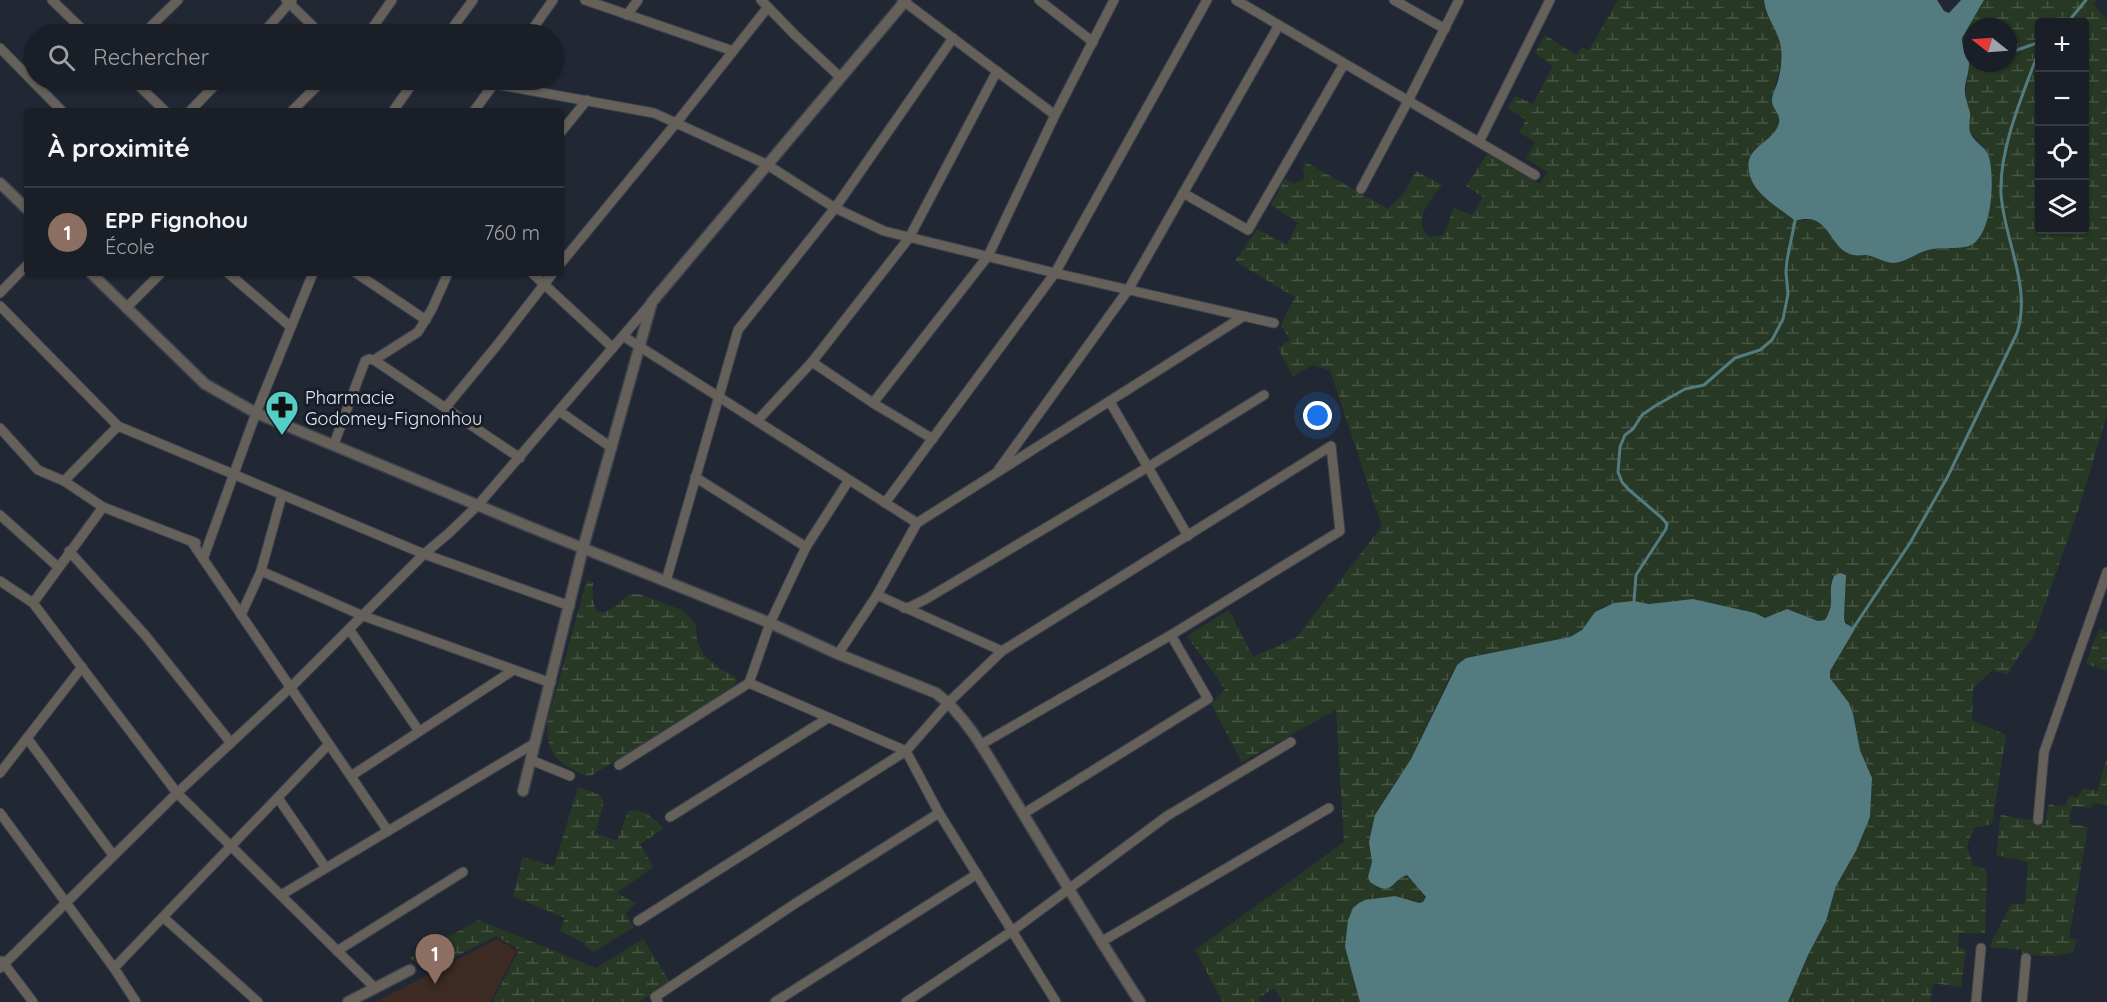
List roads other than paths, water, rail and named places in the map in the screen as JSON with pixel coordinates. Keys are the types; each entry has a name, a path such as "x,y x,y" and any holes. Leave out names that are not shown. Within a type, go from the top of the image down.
{"street":[{"path":"153,24 178,0"},
{"path":"375,24 392,0"},
{"path":"455,24 473,0"},
{"path":"536,24 553,0"},
{"path":"585,0 733,51"},
{"path":"627,15 638,0"},
{"path":"33,1002 1,964 177,793 291,687 424,554 478,505 613,348 904,0 1055,115"},
{"path":"1039,0 1093,42"},
{"path":"873,403 988,256 1055,115 1114,0"},
{"path":"885,503 1055,273 1207,0"},
{"path":"1236,0 1534,175"},
{"path":"1394,0 1445,29"},
{"path":"1361,189 1459,0"},
{"path":"1479,142 1550,0"},
{"path":"270,24 289,1 311,24"},
{"path":"58,2 78,24"},
{"path":"564,259 733,51 765,4 840,76"},
{"path":"996,474 1128,290 1279,25"},
{"path":"666,581 738,330 835,208 953,38"},
{"path":"0,48 24,72"},
{"path":"1183,193 1248,230 1344,64"},
{"path":"757,421 812,362 909,238 997,71"},
{"path":"41,90 59,108"},
{"path":"143,90 162,108"},
{"path":"193,108 210,90"},
{"path":"295,108 313,90"},
{"path":"395,108 408,90"},
{"path":"476,108 489,90"},
{"path":"539,90 654,113 677,122 766,164 835,208 884,231 1274,323"},
{"path":"564,128 587,100"},
{"path":"0,183 24,206"},
{"path":"0,293 24,268"},
{"path":"94,276 205,384 256,413 770,623 838,654 936,693 949,702 980,746 1140,1002"},
{"path":"126,308 158,276"},
{"path":"232,276 291,327"},
{"path":"203,559 256,413 312,276"},
{"path":"360,276 426,320"},
{"path":"374,360 418,332 447,276"},
{"path":"535,276 613,348"},
{"path":"446,407 551,276"},
{"path":"523,791 583,548 651,302"},
{"path":"0,306 118,426 424,554 570,606"},
{"path":"838,654 877,596 917,524 1244,316"},
{"path":"622,336 917,524"},
{"path":"334,444 365,362 369,359 446,407 520,458"},
{"path":"812,362 873,403 933,439"},
{"path":"904,608 926,599 1264,395"},
{"path":"1110,402 1188,536"},
{"path":"559,411 612,448"},
{"path":"64,481 118,426"},
{"path":"0,428 38,470 64,481 103,507 208,548"},
{"path":"638,921 906,751 949,702 1002,651 1331,446 1340,531 1171,635 980,746"},
{"path":"695,477 806,547"},
{"path":"620,765 749,683 770,623 806,547 849,480"},
{"path":"241,615 261,571 282,495"},
{"path":"33,603 103,507"},
{"path":"0,515 58,567"},
{"path":"191,541 388,831"},
{"path":"69,551 145,635 231,743"},
{"path":"261,571 361,615 512,671 551,683"},
{"path":"2038,820 2044,752 2107,572"},
{"path":"0,581 33,603 177,793 375,988"},
{"path":"877,596 1002,651"},
{"path":"349,629 419,731"},
{"path":"1023,814 1208,699 1171,635"},
{"path":"0,773 82,667"},
{"path":"351,776 512,671"},
{"path":"749,683 906,751 939,813 1053,1001"},
{"path":"670,817 828,718"},
{"path":"27,738 114,855"},
{"path":"906,1002 1012,930 1167,816 1291,742"},
{"path":"281,895 536,743"},
{"path":"114,968 329,744"},
{"path":"531,760 570,776"},
{"path":"278,798 326,868"},
{"path":"1101,942 1329,808"},
{"path":"0,813 114,968 136,1002"},
{"path":"658,1002 655,997 796,903 939,813"},
{"path":"337,951 463,872"},
{"path":"776,1002 977,874"},
{"path":"163,917 258,1002"},
{"path":"1976,1002 1981,948"},
{"path":"2022,1002 2026,958"},
{"path":"348,1002 410,970"}],"waterway":[{"path":"2071,18 2086,0"},
{"path":"2017,50 2035,44"},
{"path":"1852,630 1910,543 1948,476 2017,333 2021,315 2021,298 2016,263 2003,211 2001,176 2008,139 2035,61"},
{"path":"1634,601 1636,575 1667,524 1622,482 1618,472 1620,447 1625,435 1633,429 1642,415 1655,406 1685,389 1704,385 1735,358 1760,350 1772,340 1783,319 1788,294 1787,260 1795,221"}],"place":[{"name":"Pharmacie Godomey-Fignonhou","path":"282,436"},
{"name":"EPP Fignohou","path":"435,984"}]}
